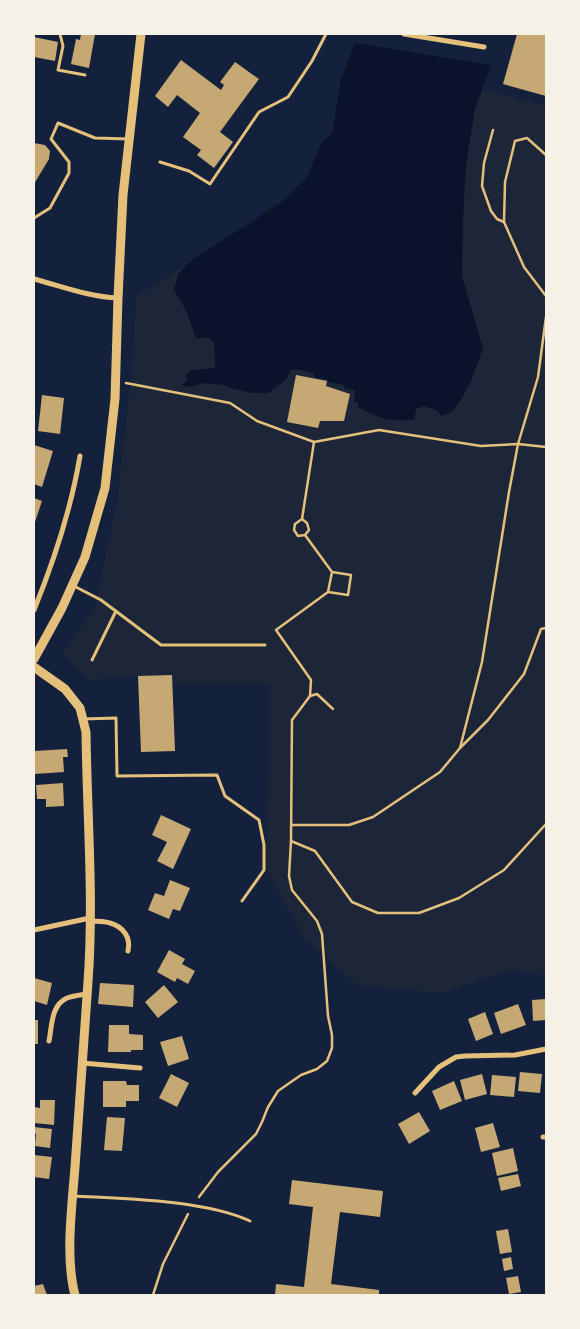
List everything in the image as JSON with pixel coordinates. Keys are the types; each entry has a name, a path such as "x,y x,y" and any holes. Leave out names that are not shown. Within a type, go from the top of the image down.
{"street":[{"path":"34,659 62,608 85,557 105,488 116,381 123,195 141,34"},
{"path":"404,34 484,47"},
{"path":"34,279 94,295 118,298"},
{"path":"34,610 68,512 80,456"},
{"path":"34,667 65,689 80,708 86,732 90,919 87,994 71,1218 70,1263 76,1295"},
{"path":"34,930 90,919 108,922 118,926 128,938 128,951"},
{"path":"50,1041 53,1015 59,1002 69,997 87,994"},
{"path":"415,1093 439,1067 456,1058 465,1056 515,1055 546,1049"},
{"path":"82,1063 140,1068"}],"lane":[{"path":"60,34 63,46 58,70 85,75"},
{"path":"160,162 189,171 210,184 259,112 288,97 312,61 326,34"},
{"path":"34,218 50,208 69,173 69,162 52,139 58,123 95,138 129,139"},
{"path":"72,585 101,600 161,645 265,645"},
{"path":"92,660 116,611"},
{"path":"83,719 116,718 117,776 216,775 225,796 259,820 264,845 264,870 242,901"},
{"path":"72,1196 159,1201 214,1208 235,1214 250,1222"}],"path":[{"path":"493,130 484,163 482,186 491,211 497,219 504,222"},
{"path":"546,155 527,138 515,141 504,182 504,222 524,267 546,296"},
{"path":"460,748 482,662 509,492 518,444 538,377 546,317"},
{"path":"116,381 230,403 257,421 314,442 379,430 481,446 518,444 546,448"},
{"path":"305,535 298,536 294,530 295,524 302,519 314,442"},
{"path":"302,519 307,523 308,530 305,535"},
{"path":"305,535 332,572 351,575 348,595 328,592"},
{"path":"153,1295 163,1264 193,1206 218,1172 256,1134 268,1107 278,1092 301,1075 317,1069 327,1061 332,1048 322,934 317,921 292,890 289,876 292,720 310,696 310,680 276,630 328,592 332,572"},
{"path":"291,825 349,825 373,817 440,772 460,748 488,720 524,674 541,629 546,628"},
{"path":"310,696 317,694 333,709"},
{"path":"291,841 315,851 352,902 378,913 419,913 459,898 504,870 546,824"}],"shaded area":[{"path":"355,43 491,65 483,89 546,106 546,976 511,970 444,993 359,986 305,940 265,867 269,769 269,684 172,684 172,675 89,680 62,654 94,609 117,502 131,378 136,297 284,200 307,178 320,145 332,133 341,80"},
{"path":"355,43 491,65 475,109 466,164 462,276 483,348 471,381 458,405 451,412 441,416 438,411 424,406 416,409 414,420 391,420 373,415 358,407 358,403 354,402 355,390 344,388 345,385 314,377 314,373 301,370 291,370 286,380 268,393 252,393 224,385 204,383 189,387 182,385 187,381 186,374 192,370 215,368 215,362 214,342 205,338 196,339 187,312 174,290 178,274 190,261 284,200 307,178 320,145 332,133 341,80"}],"building":[{"path":"81,34 95,34 89,68 71,64 76,39 80,40"},
{"path":"517,34 546,34 546,96 503,84"},
{"path":"34,37 58,42 55,61 34,57"},
{"path":"181,60 221,90 224,85 220,82 235,62 259,79 220,132 233,142 214,168 197,155 201,150 183,137 200,113 177,95 168,107 155,96"},
{"path":"34,143 45,145 50,151 49,159 34,184"},
{"path":"296,375 327,381 326,386 350,394 344,421 320,421 318,428 287,422"},
{"path":"42,395 64,398 60,434 38,431"},
{"path":"34,445 53,451 42,487 34,484"},
{"path":"34,498 42,501 34,525"},
{"path":"172,675 175,751 141,752 138,676"},
{"path":"67,749 68,757 63,757 64,772 34,774 34,751"},
{"path":"63,783 64,806 46,807 46,799 37,799 36,785"},
{"path":"161,815 191,829 173,869 157,861 167,842 152,835"},
{"path":"170,880 190,888 180,911 173,909 169,919 148,910 155,893 164,896"},
{"path":"169,950 185,959 182,964 195,971 188,984 177,978 175,982 157,972"},
{"path":"34,978 52,983 47,1005 34,1001"},
{"path":"100,983 134,985 133,1007 98,1004"},
{"path":"164,985 178,1002 158,1018 145,1002"},
{"path":"546,999 546,1020 533,1021 532,1000"},
{"path":"518,1004 526,1025 501,1034 494,1013"},
{"path":"485,1012 493,1034 476,1041 468,1019"},
{"path":"34,1020 38,1020 38,1044 34,1044"},
{"path":"109,1025 129,1025 129,1034 143,1035 143,1050 108,1052"},
{"path":"182,1036 189,1059 168,1066 160,1042"},
{"path":"520,1072 542,1074 540,1093 518,1091"},
{"path":"171,1074 189,1083 177,1107 159,1098"},
{"path":"482,1074 487,1094 465,1100 460,1080"},
{"path":"492,1075 516,1077 514,1097 490,1095"},
{"path":"103,1081 126,1081 127,1085 139,1085 139,1101 126,1101 126,1107 103,1107"},
{"path":"454,1081 462,1101 440,1110 432,1091"},
{"path":"40,1100 55,1100 54,1125 34,1123 34,1107 40,1108"},
{"path":"419,1112 430,1131 409,1144 398,1124"},
{"path":"107,1117 125,1118 122,1151 104,1150"},
{"path":"493,1123 500,1147 481,1152 475,1128"},
{"path":"34,1127 52,1129 50,1148 35,1146 36,1134 34,1133"},
{"path":"513,1148 518,1171 497,1176 492,1153"},
{"path":"34,1155 52,1157 49,1179 34,1177"},
{"path":"518,1174 521,1186 501,1191 498,1178"},
{"path":"292,1180 383,1191 380,1217 340,1212 331,1284 379,1290 379,1295 275,1295 276,1284 304,1287 313,1207 289,1204"},
{"path":"508,1229 512,1252 500,1254 496,1231"},
{"path":"511,1257 513,1269 504,1271 502,1259"},
{"path":"518,1276 521,1292 509,1294 506,1278"},
{"path":"43,1284 47,1295 34,1295 34,1286"}]}
